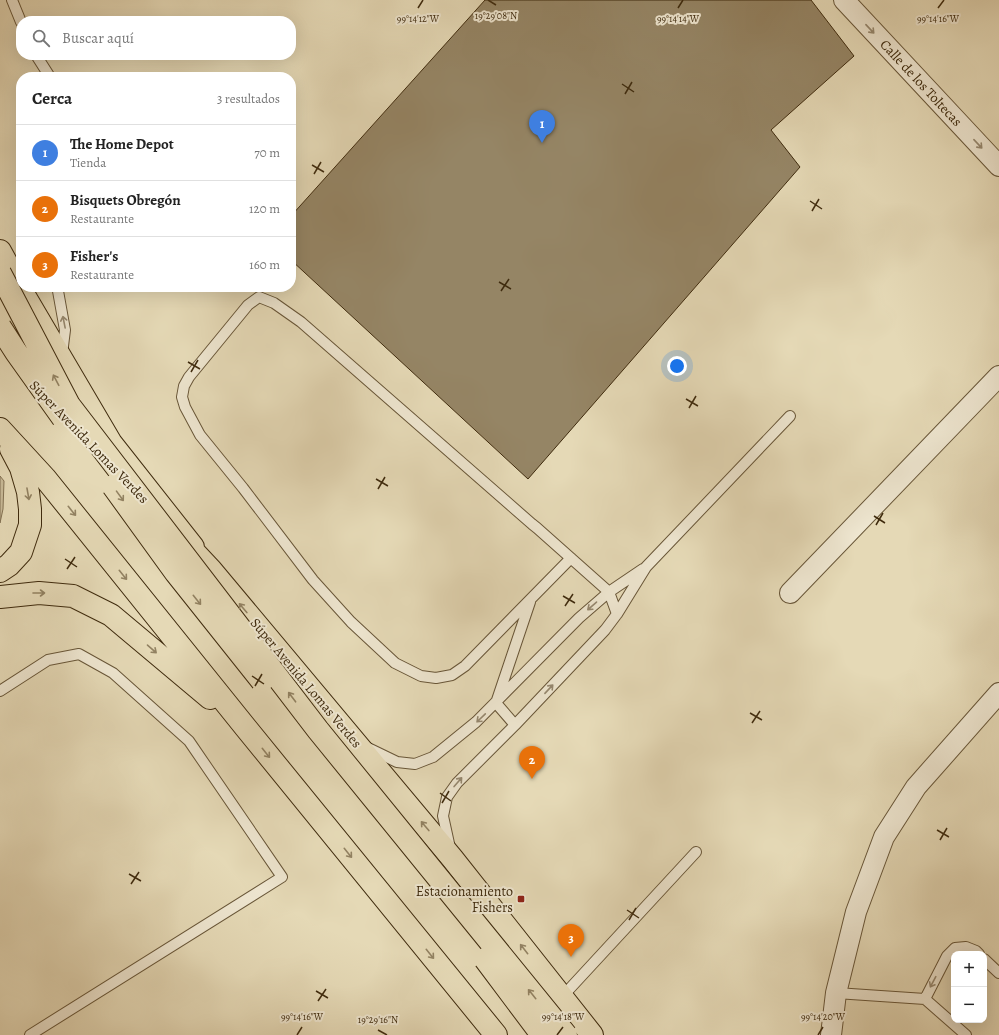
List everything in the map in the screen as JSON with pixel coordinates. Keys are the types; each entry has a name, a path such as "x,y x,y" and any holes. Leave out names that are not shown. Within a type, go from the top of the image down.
{"main road":[{"path":"0,250 16,280"},
{"path":"0,273 69,405 318,730 566,1035"},
{"path":"22,292 111,442 211,570"},
{"path":"0,327 16,352 176,573 310,741 469,936 542,1035"},
{"name":"Súper Avenida Lomas Verdes","path":"0,348 211,570 452,858 592,1035"},
{"path":"0,572 21,552 30,525 28,492 21,468 1,431"},
{"path":"1,431 45,478 496,1035"},
{"path":"0,597 39,593 74,596 110,615 246,728"}],"street":[{"name":"Calle de los Toltecas","path":"844,0 999,166"},
{"path":"790,593 999,376"},
{"path":"831,1035 836,993 856,912 884,837 916,787 999,693"}],"lane":[{"path":"12,0 19,16"},
{"path":"39,60 47,72"},
{"path":"58,292 65,330 61,358"},
{"path":"571,558 465,666 452,675 436,678 421,676 395,663 351,622 313,580 243,488 200,435 185,407 182,397 184,386 189,377 248,305 259,297 274,303 301,322 571,558 609,592 617,614"},
{"path":"452,858 443,816 447,797 457,782 515,725 605,630 617,614 646,567 790,416"},
{"path":"354,741 397,762 415,764 433,757 476,722 496,703 579,618 609,592 646,567"},
{"path":"496,703 531,598"},
{"path":"0,691 48,660 79,654 113,673 189,741 282,877 30,1035"},
{"path":"496,703 515,725"},
{"path":"562,998 696,852"},
{"path":"952,951 955,948 966,946 976,951"},
{"path":"925,999 947,956 951,952"},
{"path":"987,962 999,973"},
{"path":"836,993 925,999 966,1035"}],"shaded area":[{"path":"0,476 4,481 3,509 0,523"}],"building":[{"path":"485,0 811,0 854,56 771,130 800,167 528,479 296,265 296,210"}],"place":[{"name":"The Home Depot","path":"542,143"},
{"name":"Bisquets Obregón","path":"532,779"},
{"name":"Estacionamiento Fishers","path":"521,899"},
{"name":"Fisher's","path":"571,957"}]}
